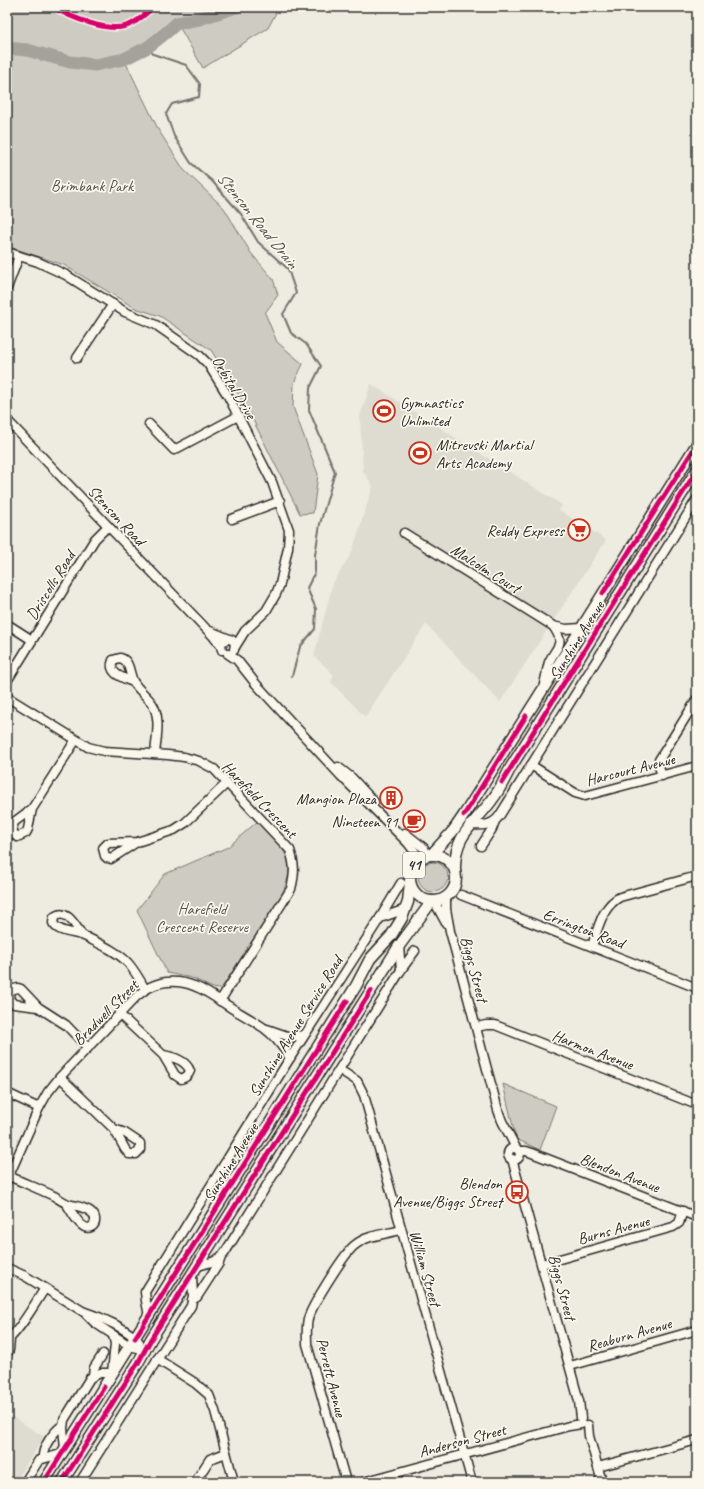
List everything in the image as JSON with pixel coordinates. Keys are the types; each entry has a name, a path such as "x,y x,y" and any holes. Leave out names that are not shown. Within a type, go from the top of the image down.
{"main road":[{"name":"Sunshine Avenue","path":"429,855 458,824 697,444"},
{"name":"Sunshine Avenue","path":"455,870 457,848 470,825 494,797 697,470"},
{"path":"635,542 640,544 645,542 661,518 684,491"},
{"path":"581,628 585,649"},
{"name":"41","path":"433,901 422,898 406,882 417,860 429,855 437,855 448,860 455,870"},
{"path":"433,901 446,897 454,887 456,878 455,870"},
{"name":"Sunshine Avenue","path":"44,1482 353,991 370,959 394,931 406,909 409,895 406,882"},
{"name":"Sunshine Avenue","path":"62,1482 399,946 433,901"}],"street":[{"name":"Orbital Drive","path":"7,252 38,262 66,274 125,312 156,325 199,355 208,364 217,378 272,482 289,530 288,548 280,584 266,611 245,631 235,648"},
{"path":"7,288 19,256"},
{"path":"77,358 113,304"},
{"path":"149,424 174,450 238,416"},
{"name":"Stenson Road","path":"7,420 221,646"},
{"path":"481,846 492,829 495,821 697,499"},
{"path":"232,519 280,501"},
{"name":"Driscolls Road","path":"7,681 93,543 108,526"},
{"name":"Malcolm Court","path":"404,533 553,626 566,629 581,628"},
{"path":"7,624 32,640"},
{"path":"543,688 550,662 560,643 559,636 553,626"},
{"name":"Stenson Road","path":"206,629 229,639"},
{"name":"Orbital Drive","path":"229,639 245,631"},
{"path":"245,670 233,642 229,639 224,640 221,646 222,650 237,660 245,670 323,756 408,843 415,852 417,860"},
{"path":"228,654 235,648"},
{"path":"134,682 153,704 156,714 158,725 155,754"},
{"name":"Harefield Crescent","path":"7,697 88,748 104,751 173,756 199,761 214,769 290,850 294,863 294,876 291,889 220,1001"},
{"path":"662,776 659,760 697,699"},
{"path":"32,809 75,741"},
{"path":"323,756 348,775 397,827 424,848 429,855"},
{"name":"Harcourt Avenue","path":"531,765 575,793 585,796 697,766"},
{"path":"137,842 174,830 185,823 227,783"},
{"path":"470,825 484,825 495,821"},
{"path":"592,946 604,913 612,901 620,897 697,876"},
{"name":"Sunshine Avenue Service Road","path":"149,1316 145,1292 304,1036 380,918 406,882"},
{"name":"Errington Road","path":"462,895 697,988"},
{"name":"Biggs Street","path":"446,897 446,909 450,931 477,1027 498,1110 516,1154 518,1177 570,1366 583,1422 589,1436 602,1482"},
{"name":"Biggs Street","path":"433,901 450,931"},
{"path":"380,918 406,909"},
{"path":"82,935 114,952 127,963 145,989"},
{"path":"399,946 401,970"},
{"path":"192,1300 197,1298 401,970 415,950"},
{"name":"Bradwell Street","path":"8,1178 39,1108 48,1092 60,1077 135,997 145,989 162,983 178,982 196,986 264,1028 282,1046 290,1058"},
{"path":"38,1007 66,1025 88,1048"},
{"path":"119,1014 163,1055"},
{"name":"Harmon Avenue","path":"477,1027 495,1025 697,1105"},
{"path":"264,1028 290,1037 304,1036"},
{"name":"William Street","path":"340,1070 357,1081 362,1090 472,1482"},
{"path":"60,1077 114,1129"},
{"path":"7,1093 39,1108"},
{"name":"Blendon Avenue","path":"516,1154 526,1151 683,1211 696,1214"},
{"path":"8,1178 54,1196 66,1203"},
{"name":"Burns Avenue","path":"542,1264 673,1227 679,1223 683,1211"},
{"name":"Perrett Avenue","path":"346,1482 307,1344 306,1331 308,1320 312,1308 349,1250 362,1240 401,1230"},
{"path":"198,1266 222,1257"},
{"path":"7,1268 25,1276 84,1312 95,1323 113,1335 132,1342"},
{"path":"80,1482 191,1306 192,1276"},
{"path":"7,1354 9,1350 9,1340 45,1288"},
{"path":"84,1312 99,1316 132,1342 146,1350"},
{"name":"Reaburn Avenue","path":"570,1366 697,1330"},
{"path":"93,1375 104,1372 112,1373 115,1344 113,1335"},
{"path":"25,1482 37,1462 63,1451 63,1425 66,1417 93,1375 94,1368 103,1354"},
{"path":"157,1359 195,1383 209,1396 215,1411 234,1482"},
{"name":"Anderson Street","path":"363,1482 583,1422"},
{"path":"44,1458 43,1452 46,1446 57,1430 63,1425"},
{"path":"598,1467 697,1440"},
{"path":"195,1482 210,1459 226,1453"}],"shaded area":[{"path":"371,384 562,505 559,510 606,540 500,702 426,624 365,717 331,682 334,675 314,656 333,583 352,552 373,486 363,471 360,416"},
{"path":"7,1413 44,1437 15,1482 7,1482"}],"green space":[{"name":"Brimbank Park","path":"7,7 279,7 268,28 203,68 177,23 148,47 124,59 159,131 184,170 224,208 251,253 273,279 278,295 265,313 277,342 303,364 294,383 293,407 318,474 313,513 300,514 249,412 211,350 160,316 135,308 64,265 7,246"},
{"name":"Harefield Crescent Reserve","path":"258,821 286,854 289,872 281,896 221,989 210,987 196,979 167,973 137,910 165,874 228,847"},
{"path":"433,862 444,866 448,877 444,888 433,892 422,888 418,877 422,866"},
{"path":"503,1084 556,1106 540,1150 516,1139"}],"waterway":[{"path":"7,48 27,50 70,62 95,65 124,59 148,47 177,23 199,19 236,7"},
{"name":"Stenson Road Drain","path":"148,47 153,54 186,65 200,84 199,97 172,104 166,114 174,136 191,163 212,181 241,214 258,242 288,269 296,293 283,314 291,333 306,344 321,366 310,388 309,410 335,472 320,524 315,555 315,572 307,588 316,609 315,629 300,647 292,676"}],"cycle path":[{"path":"53,7 90,23 112,27 129,25 154,7"},
{"path":"603,593 697,444"},
{"path":"502,782 697,470"},
{"path":"464,815 526,716"},
{"path":"62,1482 371,991"},
{"path":"135,1338 347,1001"},
{"path":"44,1482 104,1387"}],"place":[{"name":"Gymnastics Unlimited","path":"384,411"},
{"name":"Mitrevski Martial Arts Academy","path":"420,453"},
{"name":"Reddy Express","path":"579,530"},
{"name":"Mangion Plaza","path":"391,798"},
{"name":"Nineteen 91","path":"414,821"},
{"name":"Blendon Avenue/Biggs Street","path":"517,1192"}]}
